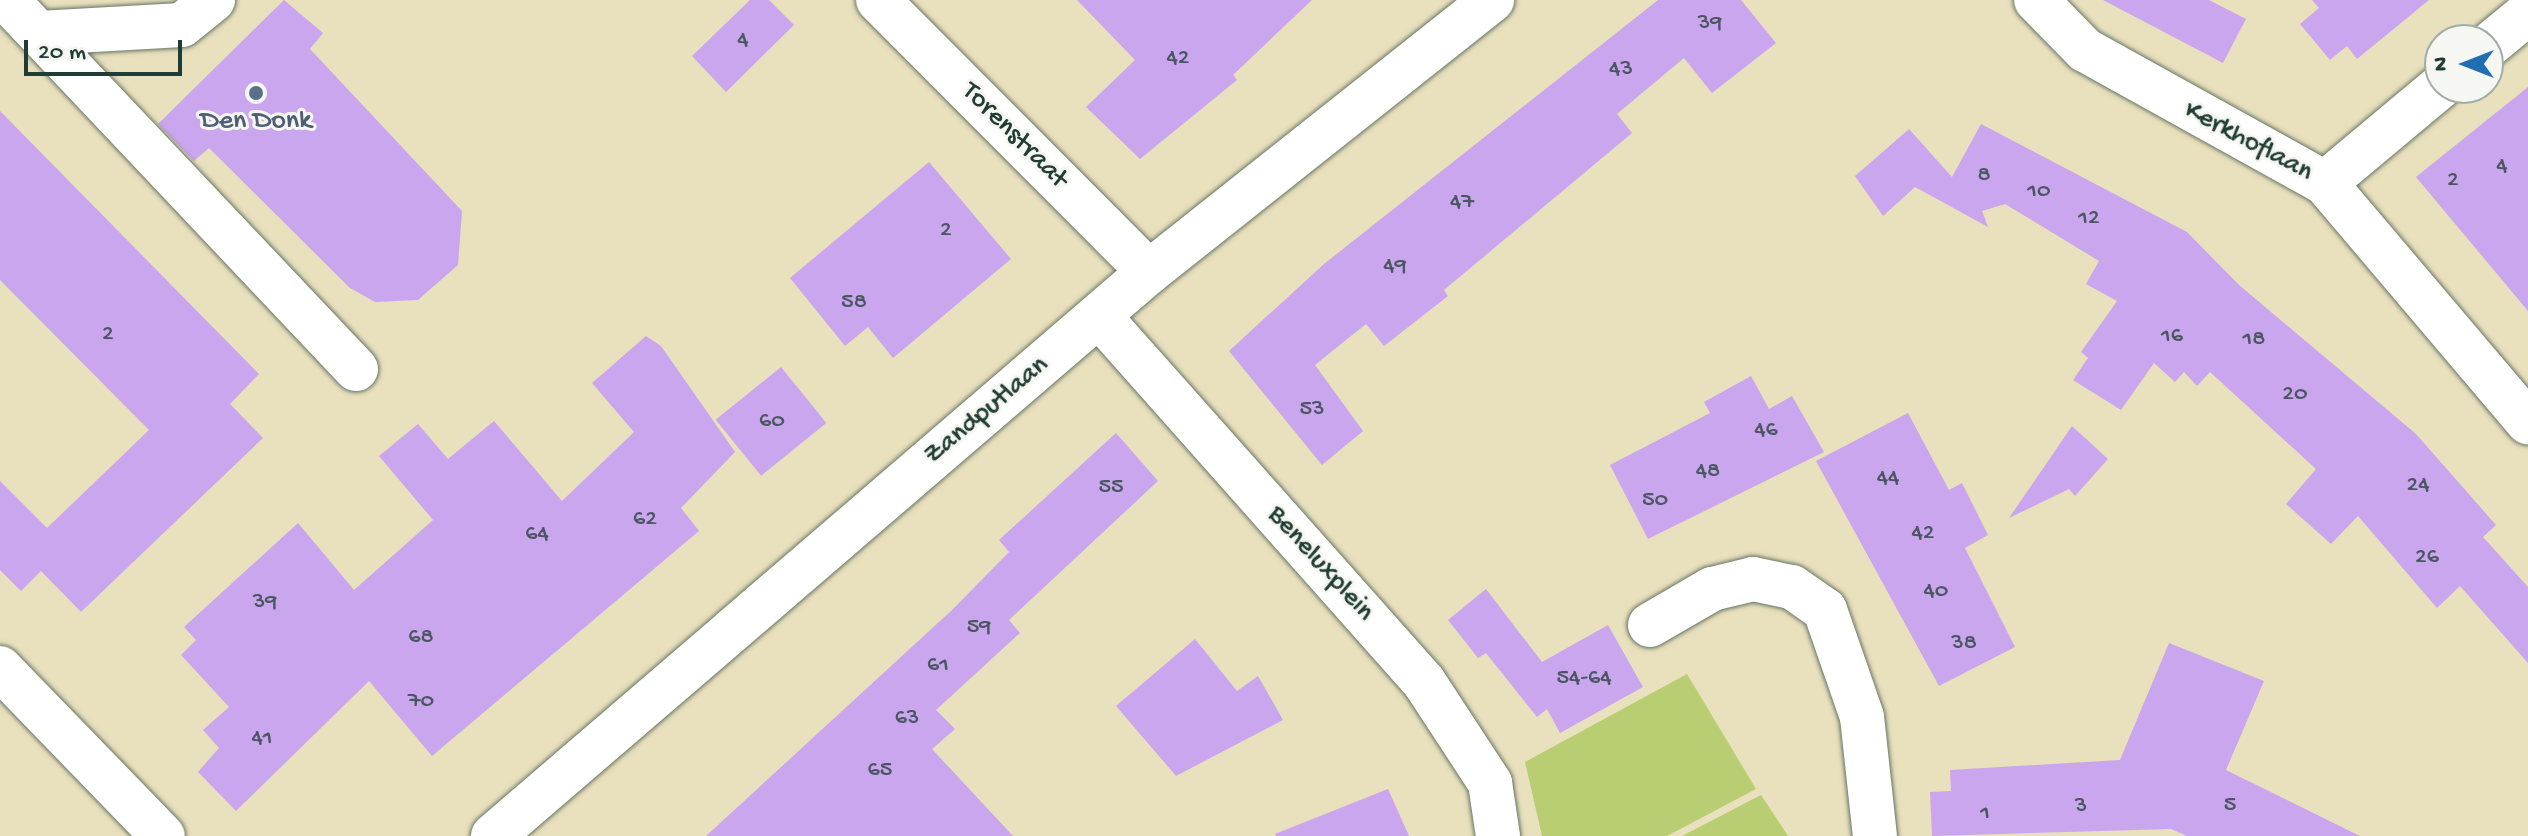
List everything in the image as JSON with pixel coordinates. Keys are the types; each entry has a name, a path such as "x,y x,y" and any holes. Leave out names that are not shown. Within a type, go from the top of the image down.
{"street":[{"path":"7,0 356,369"},
{"path":"39,33 182,25 213,0"},
{"name":"Torenstraat","path":"878,0 1149,272"},
{"name":"Zandputlaan","path":"493,836 1149,272 1492,0"},
{"name":"Kerkhoflaan","path":"2036,0 2085,50 2325,183 2528,422"},
{"path":"2504,33 2528,13"},
{"path":"2325,183 2424,100"},
{"name":"Beneluxplein","path":"1099,316 1424,682 1490,783 1498,836"},
{"path":"1650,625 1712,589 1753,579 1792,587 1825,610 1862,717 1875,836"},
{"path":"0,668 163,836"}],"green space":[{"path":"1687,674 1756,789 1667,836 1542,836 1525,762"},
{"path":"1761,795 1788,836 1682,836"}],"building":[{"path":"284,0 323,33 310,49 462,211 458,265 418,300 375,302 350,288 209,148 194,161 158,124"},
{"path":"750,0 769,0 794,25 726,92 692,56"},
{"path":"1077,0 1312,0 1233,75 1237,80 1140,159 1086,107 1135,60"},
{"path":"1658,0 1741,0 1776,43 1712,93 1684,58 1617,114 1632,133 1444,290 1448,296 1384,346 1366,324 1315,365 1363,431 1322,465 1229,351 1324,264"},
{"path":"2103,0 2209,0 2246,19 2223,63"},
{"path":"2312,0 2429,0 2357,59 2347,46 2330,60 2300,24 2319,8"},
{"path":"2528,87 2528,311 2416,177"},
{"path":"0,111 259,374 230,404 263,438 81,612 41,571 21,591 0,570 0,481 47,528 149,430 0,280"},
{"path":"1981,124 2187,232 2239,285 2416,434 2496,525 2483,537 2528,587 2528,663 2460,586 2437,608 2358,516 2331,544 2286,504 2316,469 2210,372 2197,386 2184,372 2175,382 2154,363 2121,410 2073,380 2088,358 2081,352 2117,301 2086,284 2099,261 2005,204 1982,211 1988,227 1915,187 1883,216 1855,176 1909,129 1952,177"},
{"path":"929,162 1011,259 893,358 868,327 845,346 790,278"},
{"path":"646,336 661,346 735,452 681,508 699,531 432,756 369,681 236,811 198,772 219,748 203,730 229,707 181,655 196,640 184,627 298,523 354,590 433,520 379,456 418,424 448,459 494,421 562,501 634,432 592,383"},
{"path":"781,367 826,423 761,476 716,420"},
{"path":"1751,376 1769,409 1792,396 1824,452 1648,539 1610,465 1710,413 1704,402"},
{"path":"1908,413 1949,490 1962,483 1988,535 1965,548 2015,647 1939,686 1816,461"},
{"path":"2072,426 2108,459 2075,496 2069,489 2009,518"},
{"path":"1116,433 1158,481 1009,620 1020,633 936,710 955,729 932,749 1013,836 706,836 952,610 1009,552 999,540"},
{"path":"1486,589 1542,662 1608,625 1643,687 1560,733 1547,709 1537,717 1486,653 1478,658 1448,620"},
{"path":"1195,639 1237,691 1258,676 1283,720 1176,776 1116,706"},
{"path":"2169,643 2264,681 2226,770 2360,836 2187,836 2171,829 1932,836 1930,792 1951,791 1950,770 2120,760"},
{"path":"1388,789 1409,836 1275,834"}],"place":[{"name":"Den Donk","path":"256,93"}]}
